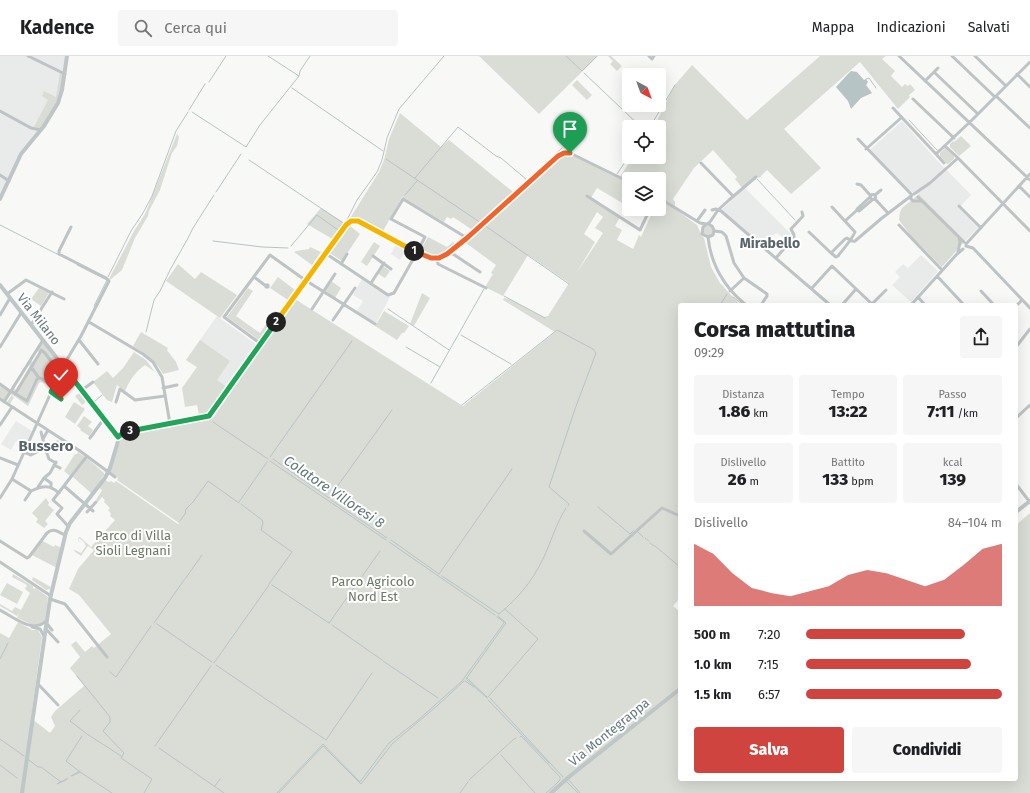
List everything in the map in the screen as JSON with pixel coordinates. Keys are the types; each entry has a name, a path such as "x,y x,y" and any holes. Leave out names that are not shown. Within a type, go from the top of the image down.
{"street":[{"path":"28,56 65,74"},
{"path":"0,111 34,131 41,130 58,103 62,90 67,56"},
{"path":"649,56 652,59 654,56"},
{"path":"899,56 1029,177 1003,203 913,303"},
{"path":"952,56 1029,126"},
{"path":"975,56 1006,86"},
{"path":"936,154 970,123 1030,62"},
{"path":"925,81 938,68"},
{"path":"934,72 978,114"},
{"path":"1018,74 1030,88"},
{"path":"913,99 954,138"},
{"path":"892,108 944,163 944,170"},
{"path":"866,149 901,118"},
{"path":"0,199 10,181 20,156 33,138 34,131"},
{"path":"858,139 866,149 915,197 923,202 972,248 1030,308"},
{"path":"945,146 1030,231"},
{"path":"22,793 46,625 65,535 68,526 108,472 119,439 118,437 126,432 209,416 305,280 346,225 353,221 359,222 417,253 429,258 437,258 450,252 558,156 566,152 622,179"},
{"path":"831,253 846,238 853,242 903,202 915,197 920,190 958,158"},
{"path":"701,163 733,196"},
{"path":"944,163 952,164"},
{"path":"0,175 10,181"},
{"path":"701,229 712,219 718,210 756,177"},
{"path":"857,184 861,185 888,213"},
{"path":"1019,186 1030,197"},
{"path":"845,221 857,209 881,190"},
{"path":"587,196 640,230 647,216"},
{"path":"325,253 388,295 393,294 425,237 391,219 403,199 467,238"},
{"path":"666,202 697,221 713,226"},
{"path":"959,206 981,228"},
{"path":"809,232 831,253 838,256 855,232 832,207"},
{"path":"697,221 705,210"},
{"path":"715,215 712,211 718,210 828,303"},
{"path":"776,258 794,237 791,229 803,216 802,212"},
{"path":"708,237 713,235 714,231 712,219"},
{"path":"697,221 703,235 708,237"},
{"path":"898,225 942,270"},
{"path":"0,498 12,479 63,366 89,322 108,280 59,253 71,227"},
{"path":"714,231 721,231 726,236 734,262 744,278 766,293 767,296 762,303"},
{"path":"957,254 959,245 958,236"},
{"path":"708,237 714,265 721,279 730,291 744,303"},
{"path":"959,245 966,244"},
{"path":"959,245 963,249"},
{"path":"450,252 480,272"},
{"path":"341,264 347,254"},
{"path":"261,344 224,317 270,255 323,292 375,324"},
{"path":"373,256 391,268"},
{"path":"437,258 438,264 486,288"},
{"path":"371,283 384,263"},
{"path":"812,288 832,266 870,303"},
{"path":"312,309 335,274"},
{"path":"937,276 962,303"},
{"path":"254,277 266,286"},
{"path":"730,291 744,278"},
{"path":"0,315 6,304 8,296 26,280 64,299"},
{"name":"Via Milano","path":"0,285 118,437"},
{"path":"333,320 355,288"},
{"path":"844,303 856,289"},
{"path":"874,303 886,290"},
{"path":"981,291 992,303"},
{"path":"31,325 52,292"},
{"path":"918,297 923,303"},
{"path":"1018,304 1022,300"},
{"path":"0,347 22,313"},
{"path":"89,322 150,359 160,372 170,424"},
{"path":"1018,344 1030,329"},
{"path":"4,402 43,340"},
{"path":"79,340 98,364"},
{"path":"38,348 44,352 54,364 48,382"},
{"path":"15,394 41,351"},
{"path":"29,362 39,378 55,383"},
{"path":"20,376 24,379"},
{"path":"0,384 27,401 39,378"},
{"path":"48,382 53,388"},
{"path":"82,390 93,382"},
{"path":"163,388 177,385"},
{"path":"116,402 120,389 136,401 165,396"},
{"path":"51,392 61,399"},
{"path":"0,399 87,456 115,477"},
{"path":"1018,416 1030,405"},
{"path":"0,425 12,407"},
{"path":"90,438 103,419 105,420"},
{"path":"42,439 48,430"},
{"path":"41,432 45,448 51,460 60,468"},
{"path":"24,452 31,455 57,442 60,443"},
{"path":"68,526 57,514 62,508 53,500 87,456"},
{"path":"0,458 18,465"},
{"path":"39,487 44,478 50,473 55,463"},
{"path":"44,478 52,483 51,487"},
{"path":"12,479 31,491"},
{"path":"64,479 68,482"},
{"path":"64,486 92,510"},
{"path":"1018,486 1030,501 1018,510"},
{"path":"25,500 31,491 39,487 51,487 59,493"},
{"path":"87,512 92,510 96,502"},
{"path":"584,531 612,554 662,508 678,515"},
{"path":"0,541 25,557 28,557 47,533 52,530 65,535"},
{"path":"0,562 51,597 65,604 107,657"},
{"path":"0,610 29,626 42,630 46,625"},
{"path":"38,628 46,625"},
{"path":"46,625 52,630"},
{"path":"46,625 58,642"},
{"path":"38,628 42,631 45,637"},
{"path":"38,684 58,705"},
{"name":"Via Montegrappa","path":"551,793 570,776 678,691"}],"shaded area":[{"path":"0,56 67,56 58,103 22,152 0,199"},
{"path":"851,71 857,72 864,80 866,79 868,82 866,85 872,93 861,98 851,109 848,101 836,87"},
{"path":"902,121 971,195 959,208 978,228 965,241 919,194 909,191 870,150"},
{"path":"745,188 793,236 788,242 777,233 759,242 721,210"},
{"path":"396,244 406,250 400,260 391,254"},
{"path":"921,255 938,271 911,302 892,285 900,277 895,272 903,264 908,268"},
{"path":"362,279 390,297 376,323 356,312 363,301 353,295"},
{"path":"217,316 257,345 227,387 186,360"},
{"path":"16,421 32,431 26,446 16,441 11,450 1,444"}],"green space":[{"path":"479,56 598,56 539,114"},
{"path":"608,56 611,56 622,66 617,71 610,64 613,61"},
{"name":"Parco Agricolo Nord Est","path":"820,56 886,56 882,59 895,71 891,76 902,87 905,84 908,86 910,84 915,90 898,109 860,62 784,129 821,168 791,194 767,170 759,178 756,176 743,189 735,179 737,177 713,150 694,168 673,199 675,202 675,209 697,225 704,238 711,267 720,283 738,303 678,303 678,600 673,606 678,610 678,781 1018,781 1018,523 1030,513 1030,793 0,793 0,633 9,638 18,622 32,630 38,630 42,637 31,718 50,733 55,726 51,717 55,711 84,686 70,668 80,657 71,645 76,641 85,652 92,646 94,648 111,634 79,595 69,589 78,569 94,550 88,546 81,556 74,551 75,550 81,553 86,546 79,538 78,540 78,538 80,537 91,547 115,520 110,516 111,514 108,510 110,508 104,502 105,500 102,497 98,502 96,500 102,490 99,488 105,480 114,483 116,481 178,524 179,523 117,480 118,478 112,474 110,471 121,438 126,433 213,418 295,299 463,406 555,332 503,300 504,298 509,299 544,317 548,316 569,283 528,255 503,296 485,287 493,274 491,273 496,265 466,243 475,234 474,231 453,217 451,219 447,217 444,222 402,197 382,233 358,220 349,220 379,172 384,160 389,139 400,113 441,147 449,140 513,192 493,211 494,212 521,190 523,191 557,162 556,161 558,159 567,155 577,158 619,178 622,174 622,203 597,188 591,198 620,217 615,226 622,230 617,240 633,249 639,235 641,237 651,216 666,216 666,172 623,172 628,164 666,164 666,120 657,120 661,112 666,112 666,102 674,86 692,65 747,120","holes":["597,212 603,217 595,228 603,233 576,274 595,242 584,234"]},
{"path":"60,72 65,74 62,93 41,129 34,127 48,100 42,96 44,91 56,97"},
{"path":"577,80 592,95 587,100 572,85"},
{"path":"177,134 179,137 177,146 172,153 160,190 148,216 135,238 122,270 110,280 109,279 134,231 145,214"},
{"path":"961,136 971,146 959,156 950,147 950,144"},
{"path":"945,148 954,156 954,159 948,164 940,156 940,153"},
{"path":"919,194 965,241 942,267 911,236 899,220 902,208"},
{"path":"321,208 345,223 334,240 307,224"},
{"path":"349,225 360,234 342,261 328,252"},
{"path":"708,226 713,231 708,236 703,231"},
{"path":"428,237 447,247 453,242 456,244 447,251 435,255 420,251"},
{"path":"374,242 380,246 367,266 361,262"},
{"path":"310,247 321,252 312,265 294,252 309,249"},
{"path":"178,264 195,279 201,272 237,295 220,318 166,281"},
{"path":"383,266 390,271 385,278 378,274"},
{"path":"278,277 295,290 288,300 270,288"},
{"path":"331,281 341,288 335,298 325,291"},
{"path":"39,288 49,293 41,306 31,299"},
{"path":"248,288 253,291 236,316 260,333 275,311 278,313 259,340 227,317"},
{"path":"422,293 430,298 414,326 410,324"},
{"path":"384,311 409,326 397,340 375,326"},
{"path":"141,332 168,348 167,350 176,362 179,370 163,374 150,358 133,346"},
{"path":"200,340 230,361 217,380 227,387 220,398 215,401 217,403 213,408 199,415 197,405 185,407 182,388 197,367 186,360"},
{"path":"44,344 61,367 60,370 58,368 54,378 56,380 53,387 41,382 39,383 28,406 13,395 12,396 14,397 10,404 7,402 12,395 10,393 4,402 0,399 0,385 10,392 13,388 16,390 30,366 28,364 30,360 33,362 39,353 36,350"},
{"path":"134,352 146,360 155,372 145,365 133,376 125,391 117,385 112,402 107,400 93,382 107,371 113,378 123,368"},
{"path":"81,392 87,401 82,405 75,396"},
{"path":"74,402 85,409 75,424 65,417"},
{"path":"84,416 92,422 88,426 93,430 89,436 77,426"},
{"path":"79,450 79,453 86,458 71,477 64,471"},
{"path":"86,459 88,459 104,473 92,494 73,477"},
{"path":"46,498 49,503 48,505 54,510 45,521 48,524 44,528 36,522 38,519 32,513"},
{"path":"41,540 54,547 55,545 60,547 61,550 57,568 32,555"},
{"path":"13,574 48,597 45,620 41,625 30,624 17,618 19,613 17,616 0,606 0,604 12,611 15,607 21,610 30,593 25,589 27,585 12,577"},
{"path":"33,577 51,587 50,589 46,590 32,580"},
{"path":"7,583 23,592 17,604 0,595"}],"waterway":[{"path":"209,82 226,56"},
{"path":"192,112 246,147 260,125 299,76 268,56"},
{"path":"299,76 300,71 310,56"},
{"path":"347,220 357,200 377,172 382,160 387,138 399,109 444,56"},
{"path":"566,56 582,71 597,56"},
{"path":"584,73 634,120"},
{"path":"866,79 869,78 876,88"},
{"path":"189,110 205,84"},
{"path":"654,120 675,85"},
{"path":"292,88 383,151"},
{"path":"108,277 131,231 152,196 176,131 188,112"},
{"path":"909,120 937,150"},
{"path":"415,178 458,127 496,156 501,158 527,180"},
{"path":"505,200 562,148"},
{"path":"216,192 241,154"},
{"path":"386,159 481,223"},
{"path":"249,160 343,223"},
{"path":"617,174 624,164"},
{"path":"757,179 795,220"},
{"path":"405,195 417,181"},
{"path":"146,332 154,300 193,228 214,195"},
{"path":"474,230 502,203"},
{"path":"291,246 317,215 338,230 342,224"},
{"path":"351,219 355,218 358,220"},
{"path":"0,225 59,255"},
{"path":"484,225 569,284"},
{"path":"213,241 262,247 288,248"},
{"path":"77,265 107,280 94,306"},
{"path":"431,383 484,289"},
{"path":"721,303 727,294"},
{"path":"504,296 545,318"},
{"path":"733,297 740,303"},
{"path":"388,309 449,350"},
{"path":"462,405 557,330 593,349 596,353 575,409 549,487 569,504 568,506"},
{"path":"461,335 511,364"},
{"path":"270,457 352,341"},
{"path":"406,347 440,367"},
{"name":"Colatore Villoresi 8","path":"58,387 65,391"},
{"name":"Colatore Villoresi 8","path":"94,402 102,395"},
{"path":"273,459 329,498 392,410"},
{"name":"Colatore Villoresi 8","path":"213,422 268,459"},
{"name":"Colatore Villoresi 8","path":"270,461 386,540"},
{"path":"239,502 267,462"},
{"path":"391,540 439,574 512,469"},
{"path":"180,521 185,514 186,509 208,481 239,503"},
{"name":"Colatore Villoresi 8","path":"331,500 387,538"},
{"path":"241,504 262,520 263,523 261,530 292,552 269,584"},
{"path":"598,507 630,534 633,531"},
{"path":"499,614 513,602 534,575 543,559 556,527 566,508"},
{"path":"638,532 643,537"},
{"path":"645,538 649,541"},
{"name":"Colatore Villoresi 8","path":"389,542 495,615"},
{"path":"650,543 654,546"},
{"path":"655,546 678,565"},
{"path":"329,623 380,551"},
{"path":"185,579 202,555"},
{"name":"Colatore Villoresi 8","path":"442,576 499,614"},
{"path":"154,623 184,580"},
{"path":"214,663 269,585"},
{"path":"272,585 329,623"},
{"path":"488,697 538,639 505,609"},
{"name":"Colatore Villoresi 8","path":"466,679 506,623 498,616"},
{"path":"277,793 323,744 360,782 389,743 417,721 462,681 504,623 497,617"},
{"path":"157,624 212,662"},
{"path":"332,625 382,660"},
{"path":"110,672 116,677 151,626"},
{"path":"0,659 8,643"},
{"path":"383,661 438,698"},
{"path":"216,665 326,740 372,673"},
{"path":"155,746 211,666"},
{"path":"77,676 110,717 110,722 103,731 124,753 121,758 152,779 144,793"},
{"path":"467,678 487,697"},
{"path":"467,680 487,698"},
{"path":"279,793 323,746 361,784 392,744 464,681"},
{"path":"465,681 474,687"},
{"path":"490,698 563,777"},
{"path":"488,700 549,763"},
{"path":"80,710 70,721 121,756"},
{"path":"80,772 66,761 82,736"},
{"path":"520,737 521,736 560,777 560,780 555,785"},
{"path":"469,780 516,738"},
{"path":"0,739 24,756"},
{"path":"159,748 224,793"},
{"path":"501,755 535,793"},
{"path":"29,760 61,782 68,778"},
{"path":"0,765 17,778"},
{"path":"71,776 80,771"},
{"path":"72,776 80,772 112,793"},
{"path":"215,786 220,779"},
{"path":"60,782 57,784 66,780"},
{"path":"569,780 580,793"},
{"path":"460,793 468,782"},
{"path":"567,782 578,793"},
{"path":"546,793 554,786"}],"district":[{"name":"Mirabello","path":"770,243"},
{"name":"Bussero","path":"46,446"}],"route":[{"path":"61,399 51,392 63,366 118,437 126,432 209,416 305,280 348,223 358,221 417,253 434,259 440,258 457,247 558,156 566,152 570,153"}],"park label":[{"name":"Parco di Villa Sioli Legnani","path":"133,542"}]}
